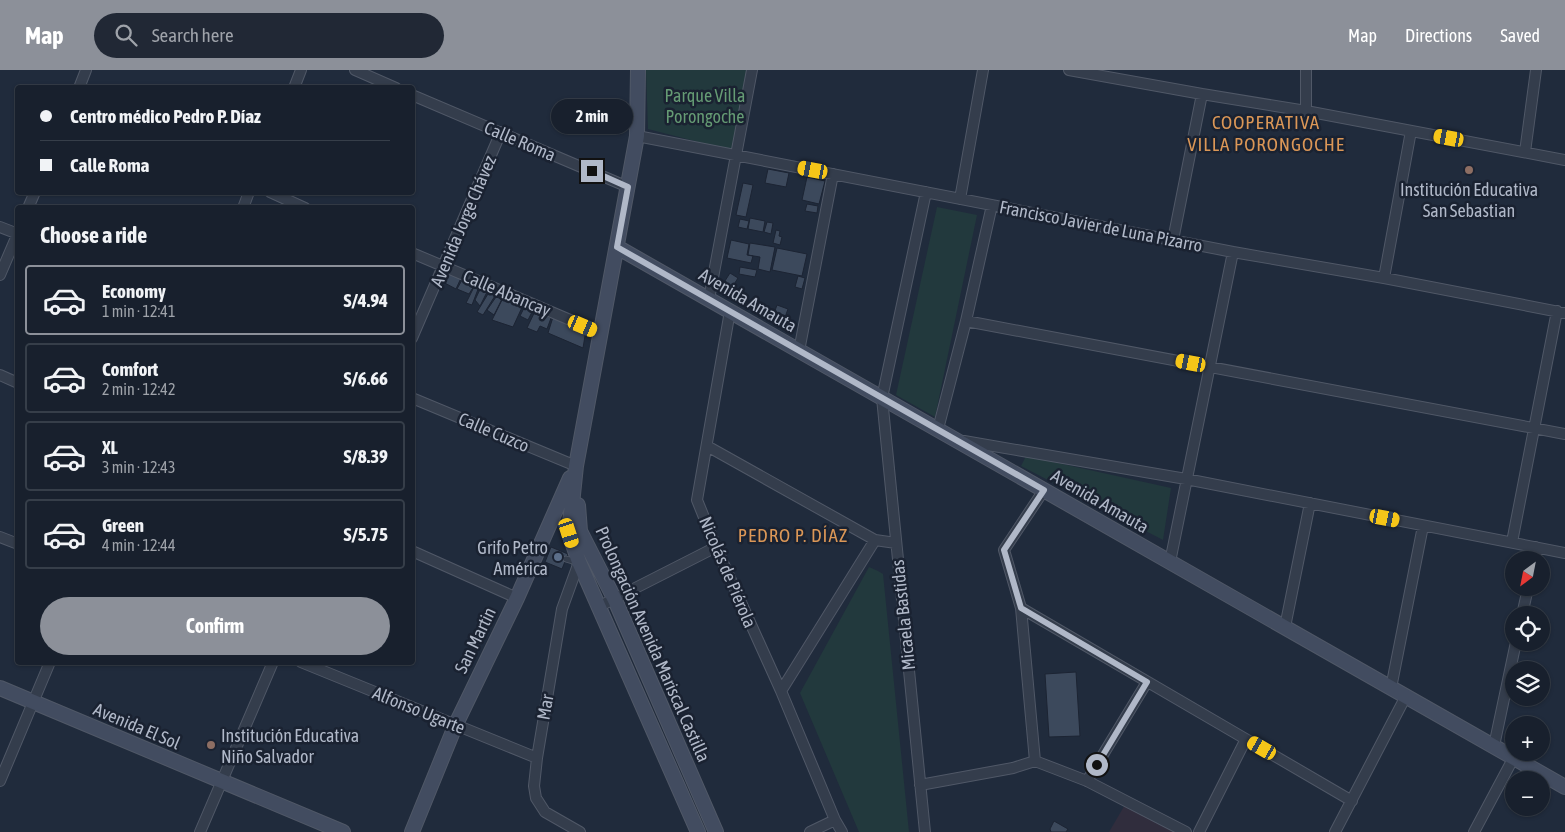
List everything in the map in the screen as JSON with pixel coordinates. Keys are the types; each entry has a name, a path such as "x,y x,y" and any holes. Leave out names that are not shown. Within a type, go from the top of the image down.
{"street":[{"path":"80,85 86,70"},
{"path":"295,85 301,70"},
{"path":"355,70 389,85"},
{"name":"Prolongación Avenida Mariscal Castilla","path":"638,70 637,136 576,466 569,533 572,561 598,607 698,832"},
{"path":"709,299 752,70"},
{"path":"960,199 983,70"},
{"path":"1069,70 1306,111 1565,160"},
{"path":"1306,70 1306,111"},
{"path":"1525,152 1536,70"},
{"path":"1173,240 1202,94"},
{"name":"Calle Roma","path":"415,96 628,187"},
{"path":"1384,278 1411,131"},
{"name":"Avenida Jorge Chávez","path":"415,331 501,132"},
{"name":"Francisco Javier de Luna Pizarro","path":"637,136 1233,252 1384,278 1561,312"},
{"path":"800,351 833,174"},
{"name":"Micaela Bastidas","path":"925,832 882,398 926,192"},
{"path":"277,195 298,205"},
{"path":"938,430 966,321 992,205"},
{"path":"0,227 15,233"},
{"path":"0,275 15,239"},
{"name":"Avenida Amauta","path":"617,247 1505,752"},
{"path":"1170,562 1233,252"},
{"name":"Calle Abancay","path":"415,254 601,333"},
{"name":"Nicolás de Piérola","path":"730,311 697,500 716,548 781,691 834,820 842,832"},
{"path":"1512,542 1561,312"},
{"path":"966,321 1565,434"},
{"path":"0,375 15,382"},
{"name":"Calle Cuzco","path":"415,399 576,466"},
{"path":"956,440 1186,479 1565,553"},
{"path":"707,446 875,540 896,543"},
{"name":"Prolongación Avenida Mariscal Castilla","path":"576,466 580,531 615,600 716,832"},
{"name":"San Martin","path":"412,832 456,724 540,552 576,466"},
{"path":"1036,761 1021,608 1004,550 1044,490"},
{"path":"1285,627 1310,504"},
{"path":"1391,688 1423,526"},
{"path":"0,537 15,543"},
{"path":"781,691 875,540"},
{"path":"1535,551 1536,547"},
{"path":"598,607 716,548"},
{"path":"415,552 517,598"},
{"name":"Mar","path":"572,561 562,609 534,786 536,798 545,812 580,832"},
{"path":"1021,608 1352,801"},
{"path":"1494,746 1514,651"},
{"path":"0,781 49,665"},
{"path":"200,832 272,665"},
{"name":"Alfonso Ugarte","path":"308,665 537,758"},
{"path":"1087,781 1147,682"},
{"name":"Avenida El Sol","path":"0,688 343,832"},
{"path":"1334,832 1406,696"},
{"path":"1199,832 1246,739"},
{"path":"920,785 1013,768 1036,761 1087,781 1186,832"},
{"path":"1474,832 1512,761"},
{"name":"Avenida Amauta","path":"1521,761 1565,786"},
{"path":"810,832 834,820"}],"shaded area":[{"path":"1129,798 1186,832 1109,832"}],"green space":[{"name":"Parque Villa Porongoche","path":"646,70 748,70 733,151 648,129"},
{"path":"937,207 977,215 935,417 896,395"},
{"path":"1026,456 1171,488 1163,540 1021,466"},
{"path":"869,567 883,574 909,832 859,832 800,693"}],"building":[{"path":"768,169 789,173 786,187 765,183"},
{"path":"807,177 825,181 819,204 802,200"},
{"path":"743,183 753,185 746,217 736,215"},
{"path":"807,204 818,206 817,213 805,211"},
{"path":"750,218 765,221 763,232 748,229"},
{"path":"740,219 749,221 747,229 738,227"},
{"path":"767,222 773,223 771,234 764,232"},
{"path":"776,230 780,231 779,236 782,237 780,245 773,243"},
{"path":"731,240 749,244 747,255 753,256 751,263 727,258"},
{"path":"750,243 775,247 770,272 758,269 760,257 748,255"},
{"path":"777,248 807,254 802,276 772,270"},
{"path":"740,267 757,270 755,277 739,274"},
{"path":"444,270 461,278 456,289 439,280"},
{"path":"730,273 738,278 731,289 723,284"},
{"path":"798,276 805,278 802,289 795,287"},
{"path":"462,280 474,286 469,294 457,289"},
{"path":"476,283 480,284 472,305 466,303"},
{"path":"482,285 489,288 480,306 475,300"},
{"path":"491,289 498,291 483,315 477,312"},
{"path":"505,294 510,297 509,300 514,302 515,299 524,303 513,327 492,320"},
{"path":"496,297 502,299 494,315 487,310"},
{"path":"526,304 534,308 528,320 520,316"},
{"path":"777,305 788,309 784,320 773,316"},
{"path":"536,309 546,313 545,315 551,318 547,329 540,326 537,332 527,328"},
{"path":"553,317 586,330 583,348 548,333"},
{"path":"551,547 568,554 562,569 545,562"},
{"path":"1076,672 1080,736 1049,737 1045,674"},
{"path":"1054,821 1068,829 1066,832 1051,832 1050,829"}],"place":[{"name":"Institución Educativa San Sebastian","path":"1469,170"},
{"name":"Grifo Petro América","path":"558,557"},
{"name":"Institución Educativa Niño Salvador","path":"211,745"}],"district":[{"name":"COOPERATIVA VILLA PORONGOCHE","path":"1266,133"},
{"name":"PEDRO P. DÍAZ","path":"793,535"}],"route":[{"path":"592,171 628,187 617,247 1044,490 1004,550 1021,608 1147,682 1097,765"}]}
